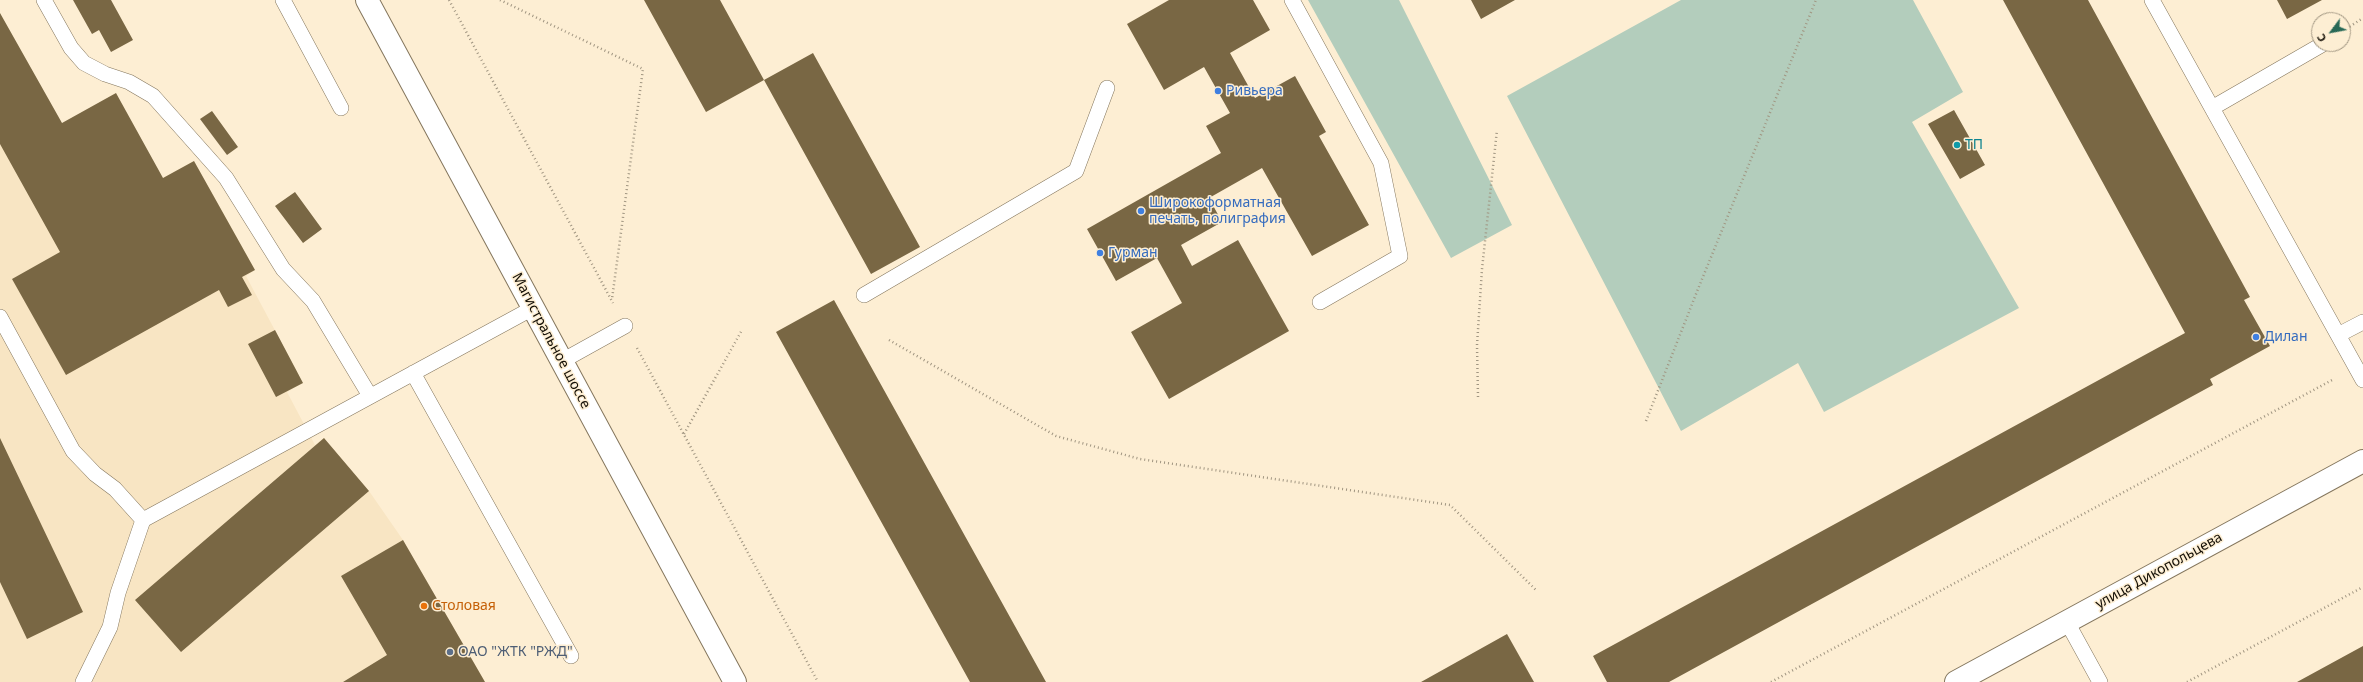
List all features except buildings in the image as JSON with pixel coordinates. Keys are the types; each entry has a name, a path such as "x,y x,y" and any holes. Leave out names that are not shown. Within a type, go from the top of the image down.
{"main road":[{"name":"Магистральное шоссе","path":"367,0 735,682"},
{"name":"улица Дикопольцева","path":"1956,682 2363,461"}],"lane":[{"path":"44,0 71,48 84,63 105,74 129,82 153,96 226,178 282,269 313,300 370,396"},
{"path":"283,0 341,108"},
{"path":"1292,0 1381,164 1400,256 1320,302"},
{"path":"2152,0 2359,374"},
{"path":"2212,108 2311,51"},
{"path":"864,294 1076,171 1107,88"},
{"path":"83,682 110,627 118,593 143,520 533,308"},
{"path":"0,317 73,451 95,474 115,489 143,520"},
{"path":"2338,335 2363,322"},
{"path":"562,361 625,326"},
{"path":"413,373 572,656"},
{"path":"2067,622 2100,682"}],"path":[{"path":"500,0 643,69 611,300"},
{"path":"1646,421 1698,289 1816,0"},
{"path":"2351,26 2363,18"},
{"path":"1478,397 1477,345 1482,269 1497,130"},
{"path":"684,434 742,330"},
{"path":"888,340 1056,436 1140,459 1450,505 1537,591"},
{"path":"1771,682 2359,374"},
{"path":"2187,682 2363,587"}],"shaded area":[{"path":"0,144 163,178 194,161 255,270 246,276 303,383 287,392 315,445 324,438 369,491 403,540 485,682 0,682"}],"green space":[{"path":"1308,0 1399,0 1512,225 1451,258"},
{"path":"1681,0 1913,0 1963,92 1912,122 2019,308 1824,412 1798,363 1681,431 1507,96"}],"place":[{"name":"Ривьера","path":"1218,91"},
{"name":"ТП","path":"1957,145"},
{"name":"Широкоформатная печать, полиграфия","path":"1141,211"},
{"name":"Гурман","path":"1100,253"},
{"name":"Дилан","path":"2256,337"},
{"name":"Столовая","path":"424,606"},
{"name":"ОАО \"ЖТК \"РЖД\"","path":"450,652"}]}
